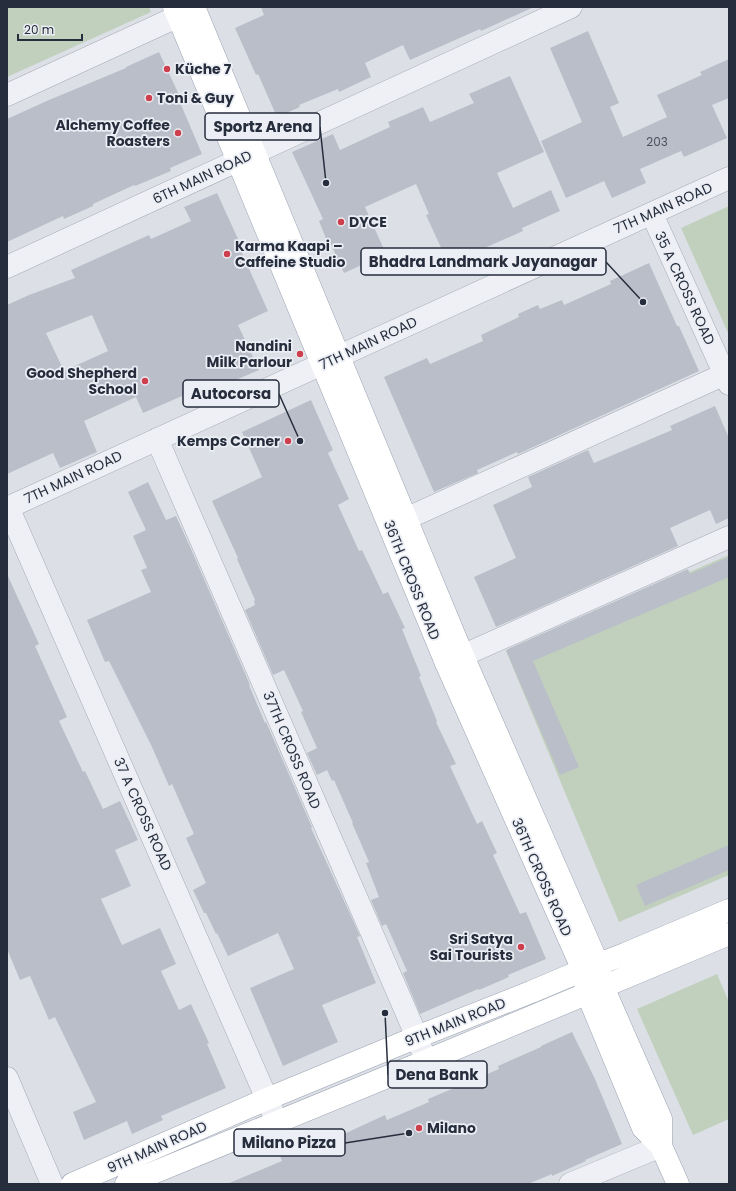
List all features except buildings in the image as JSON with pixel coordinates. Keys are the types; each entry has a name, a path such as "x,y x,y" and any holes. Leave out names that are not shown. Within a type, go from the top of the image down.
{"main road":[{"name":"36TH CROSS ROAD","path":"188,9 246,157 455,659 591,967 595,990 643,1128 661,1146 678,1184"},
{"name":"9TH MAIN ROAD","path":"72,1184 267,1099 625,954 729,910"},
{"name":"9TH MAIN ROAD","path":"126,1184 426,1061 729,934"}],"street":[{"name":"6TH MAIN ROAD","path":"7,267 571,7"},
{"path":"7,95 188,9"},
{"name":"7TH MAIN ROAD","path":"8,508 729,178"},
{"name":"35 A CROSS ROAD","path":"652,214 727,379"},
{"path":"398,522 727,379"},
{"name":"37TH CROSS ROAD","path":"157,439 417,1037 426,1061"},
{"name":"37 A CROSS ROAD","path":"8,508 277,1122"},
{"path":"455,659 729,537"},
{"path":"7,1078 52,1184"},
{"path":"570,1184 661,1146"}],"green space":[{"path":"7,7 149,7 151,12 7,77"},
{"path":"729,206 729,335 681,228"},
{"path":"729,555 729,875 619,922 506,651"},
{"path":"717,974 729,1002 729,1119 693,1135 637,1009"}],"place":[{"name":"Küche 7","path":"167,69"},
{"name":"Toni & Guy","path":"149,98"},
{"name":"Alchemy Coffee Roasters","path":"178,133"},
{"name":"Sportz Arena","path":"326,183"},
{"name":"DYCE","path":"341,222"},
{"name":"Karma Kaapi – Caffeine Studio","path":"227,254"},
{"name":"Bhadra Landmark Jayanagar","path":"643,302"},
{"name":"Nandini Milk Parlour","path":"300,354"},
{"name":"Good Shepherd School","path":"145,381"},
{"name":"Kemps Corner","path":"288,441"},
{"name":"Autocorsa","path":"300,441"},
{"name":"Sri Satya Sai Tourists","path":"521,947"},
{"name":"Dena Bank","path":"385,1013"},
{"name":"Milano","path":"419,1128"},
{"name":"Milano Pizza","path":"409,1133"}]}
